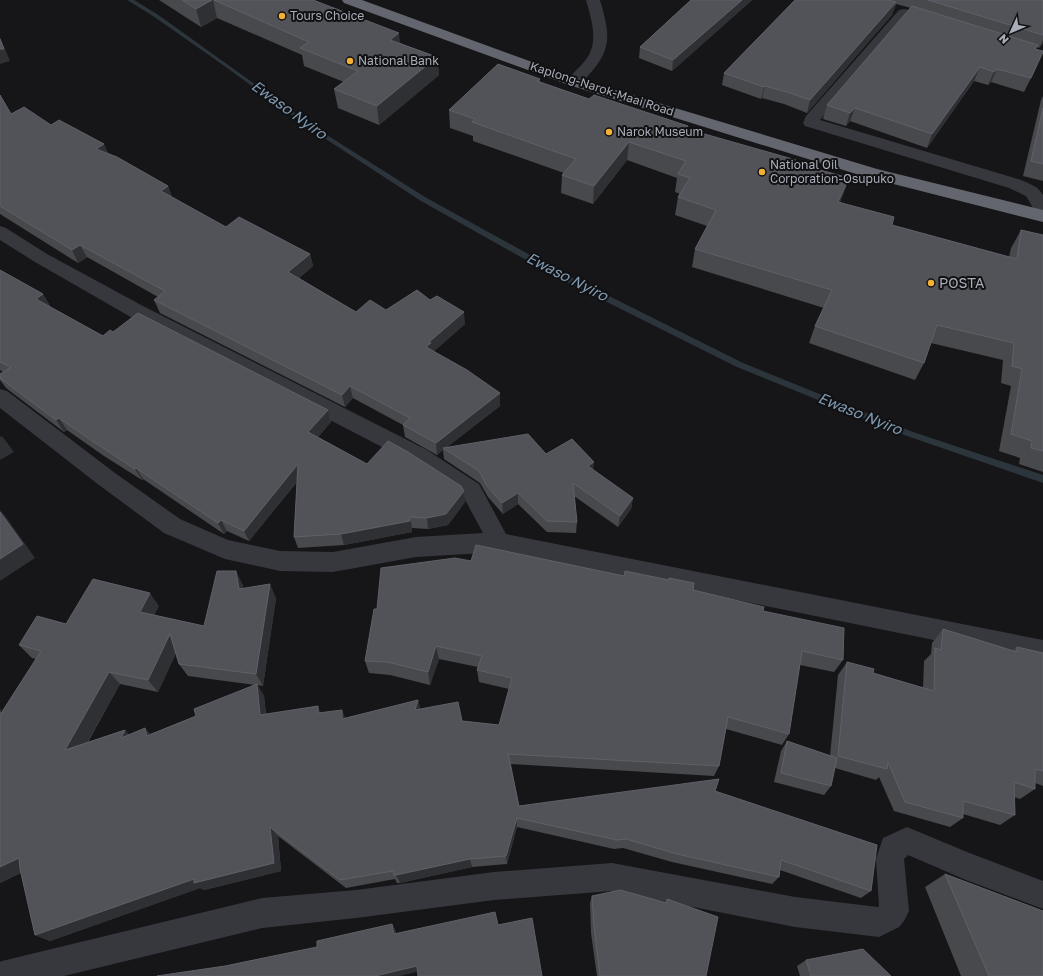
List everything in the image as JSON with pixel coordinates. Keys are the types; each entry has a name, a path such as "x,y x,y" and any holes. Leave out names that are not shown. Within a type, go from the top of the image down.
{"highway":[{"name":"Kaplong-Narok-Maai Road","path":"350,0 400,20 574,82 872,173 1043,216"}],"street":[{"path":"574,82 595,58 601,44 600,29 593,0"},
{"path":"904,13 812,119 811,123 1014,184 1033,192 1043,211"},
{"path":"0,232 41,258 136,311 372,430 419,456 471,490 499,542"},
{"path":"0,396 107,479 172,526 225,549 280,562 333,562 416,547 499,542 1043,651"},
{"path":"2,976 262,913 356,904 494,886 612,877 795,912 879,922 889,917 894,911 890,859 893,848 907,841 966,866 1043,895"}],"building":[{"path":"182,0 212,0 196,9"},
{"path":"214,0 313,0 399,33 390,40 437,57 377,106 334,89 358,71 300,48 309,42"},
{"path":"691,0 742,0 673,60 640,47"},
{"path":"795,0 888,0 896,2 810,100 787,92 764,87 724,73"},
{"path":"928,0 1043,0 1043,35"},
{"path":"912,6 1038,45 1035,49 1043,52 1031,78 997,69 994,72 980,67 932,134 855,108 850,113 827,105"},
{"path":"0,39 4,49 0,49"},
{"path":"498,64 540,79 537,81 589,99 594,95 688,126 687,129 796,160 795,163 849,178 838,202 894,217 892,225 1017,259 1021,230 1043,235 1043,451 1031,448 1032,441 1011,434 1022,369 1012,366 1014,343 937,325 924,363 815,326 832,290 695,249 716,210 678,197 690,178 678,174 686,161 629,142 594,186 562,175 576,159 472,122 475,119 449,110"},
{"path":"0,95 11,114 24,107 51,125 59,120 104,144 96,149 117,157 168,186 161,191 226,227 239,217 310,254 288,272 356,312 370,300 386,310 417,290 430,300 437,296 464,312 429,342 431,343 426,347 467,370 500,393 436,443 403,425 410,418 350,386 342,395 154,300 165,291 80,245 72,250 0,206"},
{"path":"1043,108 1043,164 1031,161"},
{"path":"0,270 43,294 36,299 103,336 110,330 113,332 138,313 328,410 308,432 367,464 388,441 461,486 464,491 446,514 427,518 410,517 410,521 341,534 294,537 298,464 244,531 221,520 218,523 59,418 56,420 0,378 0,374 11,367 0,362"},
{"path":"528,434 546,454 572,439 594,462 588,466 633,498 620,516 573,483 577,522 547,521 518,493 502,503 487,486 479,471 443,448"},
{"path":"0,512 23,544 0,559"},
{"path":"476,545 624,576 625,571 669,580 669,578 694,583 693,590 764,607 763,611 844,628 843,660 802,651 789,734 728,717 719,766 508,754 519,806 719,779 715,791 877,845 871,891 781,860 779,877 677,854 626,839 617,840 517,818 506,856 470,859 396,875 394,875 393,871 340,880 270,827 274,863 194,883 194,879 35,935 20,869 19,858 0,867 0,715 41,651 19,645 37,616 66,624 93,579 150,593 140,612 204,626 217,571 236,571 239,589 270,584 256,674 179,664 170,634 148,680 109,672 65,750 125,730 121,738 145,728 147,736 196,716 194,709 257,684 260,715 318,706 318,713 342,710 342,719 418,700 415,710 458,702 462,721 499,725 512,678 477,670 482,656 436,646 428,672 387,662 365,661 374,609 377,609 381,568 455,558 471,561"},
{"path":"943,629 1017,652 1017,647 1043,653 1043,771 1035,769 1035,789 1014,782 1015,815 963,801 963,818 905,802 888,762 887,769 838,756 847,662 874,669 873,673 934,691 935,648 941,650"},
{"path":"787,741 837,758 831,786 781,773"},
{"path":"945,874 1043,911 1043,976 989,976"},
{"path":"620,890 667,903 667,899 718,917 706,976 600,976 592,896"},
{"path":"495,912 498,925 532,918 542,976 418,976 417,966 375,976 157,976 225,966 317,947 317,941 392,924 394,934"},
{"path":"863,949 891,976 811,976 806,960"}],"waterway":[{"name":"Ewaso Nyiro","path":"130,0 155,15 225,64 317,131 423,199 556,273 740,365 910,434 1043,479"}],"place":[{"name":"Tours Choice","path":"282,16"},
{"name":"National Bank","path":"350,61"},
{"name":"Narok Museum","path":"609,132"},
{"name":"National Oil Corporation-Osupuko","path":"762,172"},
{"name":"POSTA","path":"931,283"}]}
